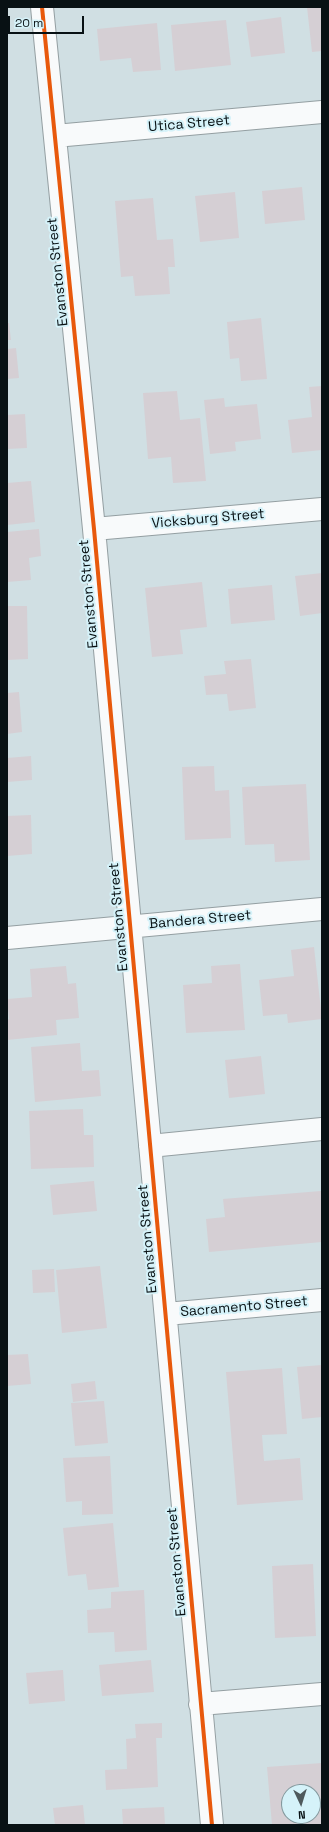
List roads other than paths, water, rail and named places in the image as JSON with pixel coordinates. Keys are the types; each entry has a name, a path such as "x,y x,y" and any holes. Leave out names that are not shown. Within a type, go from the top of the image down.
{"street":[{"name":"Evanston Street","path":"42,7 94,529 212,1825"},
{"name":"Utica Street","path":"55,136 322,112"},
{"name":"Vicksburg Street","path":"94,529 322,509"},
{"name":"Bandera Street","path":"7,938 322,908"},
{"path":"150,1146 322,1129"},
{"name":"Sacramento Street","path":"166,1314 322,1300"},
{"path":"200,1704 322,1694"}]}
